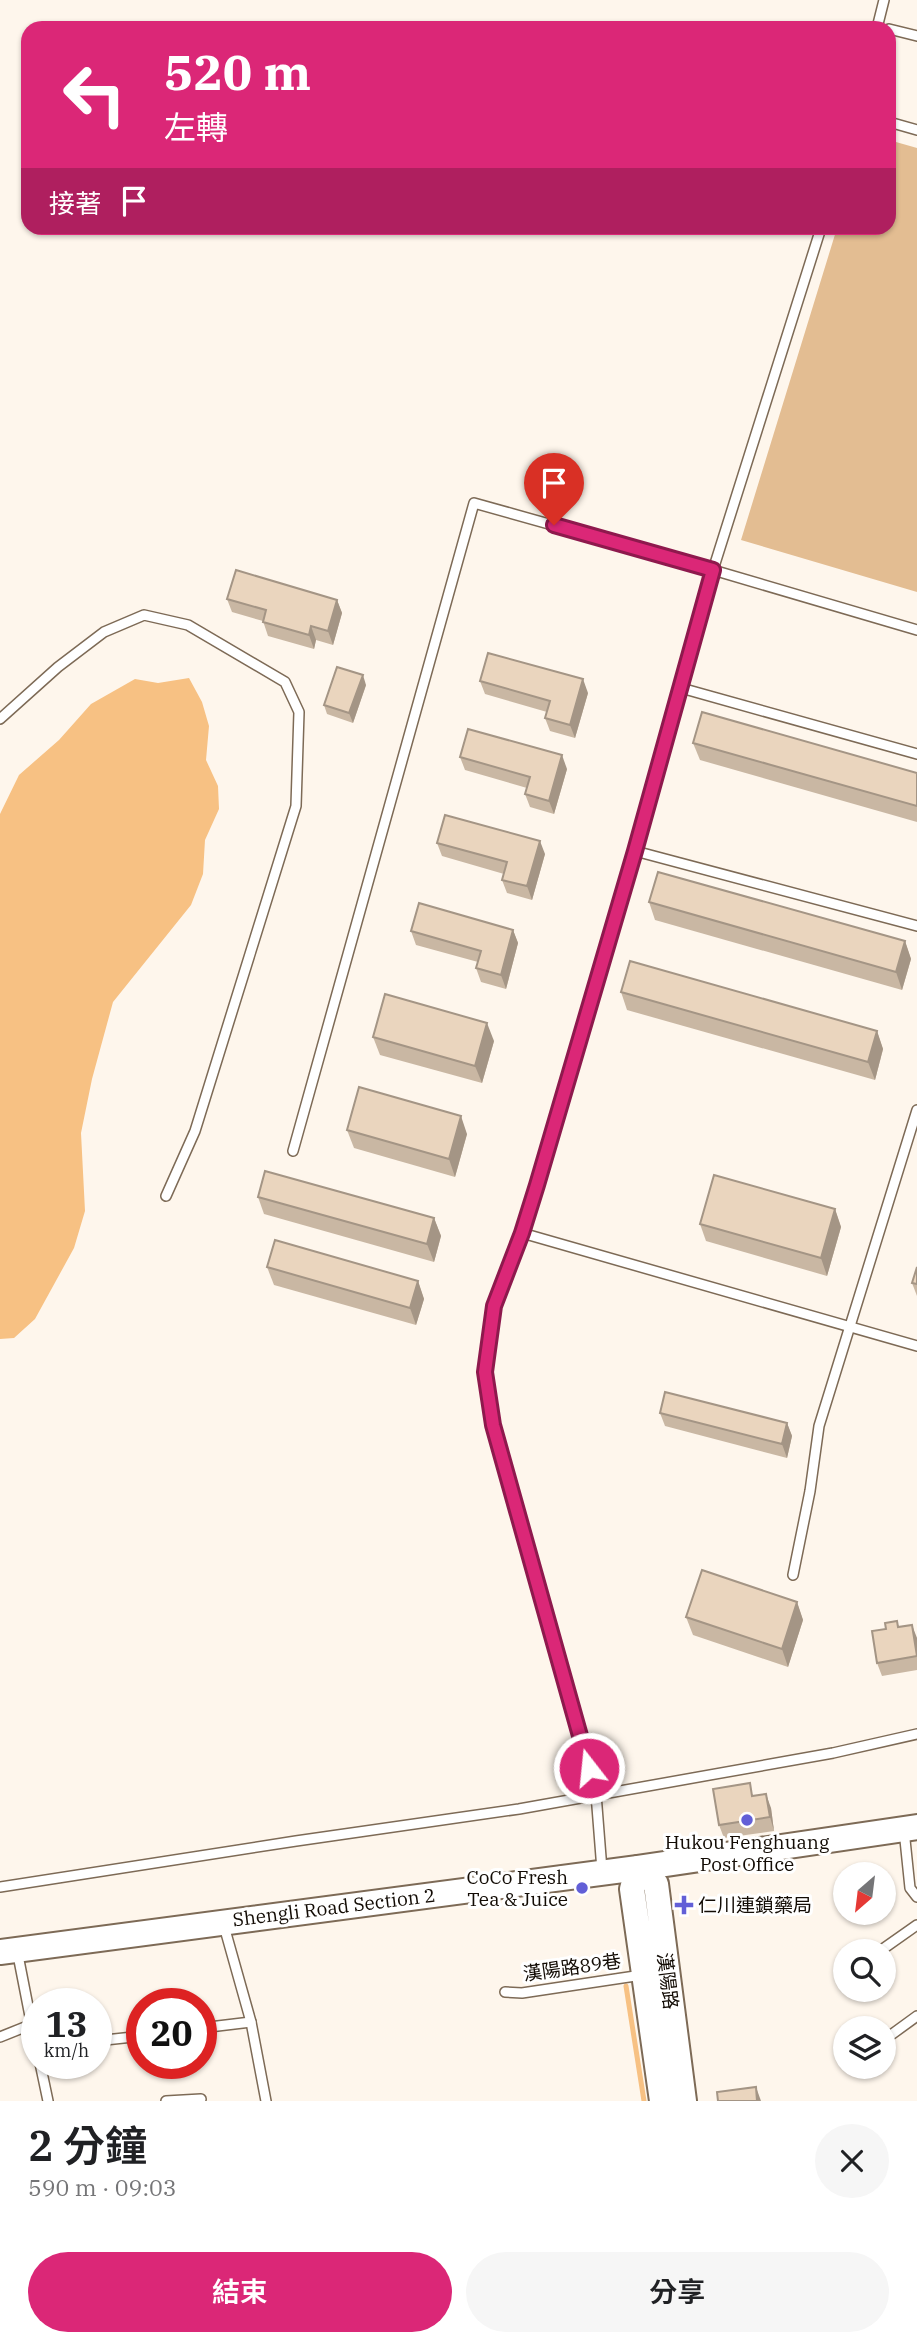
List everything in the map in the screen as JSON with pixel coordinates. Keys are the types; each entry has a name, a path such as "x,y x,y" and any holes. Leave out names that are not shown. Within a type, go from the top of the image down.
{"main road":[{"name":"Shengli Road Section 2","path":"8,1951 638,1868 910,1828"},
{"path":"638,1868 632,1889 662,2101"},
{"name":"漢陽路","path":"638,1868 656,1884 684,2101"}],"lane":[{"path":"882,21 884,0"},
{"path":"896,31 917,36"},
{"path":"896,124 917,130"},
{"path":"602,1872 596,1794 493,1425 485,1372 494,1306 522,1233 635,851 713,570 819,235"},
{"path":"293,1151 474,503 917,630"},
{"path":"0,719 58,667 104,632 144,615 188,625 285,682 299,712 296,806 195,1131 166,1196"},
{"path":"681,688 917,754"},
{"path":"635,851 917,926"},
{"path":"793,1575 810,1491 819,1426 917,1110"},
{"path":"522,1233 917,1346"},
{"path":"0,1887 296,1840 519,1809 833,1753 917,1734"},
{"path":"910,1828 909,1888 917,1897"},
{"path":"222,1921 251,2022 266,2101"},
{"path":"896,1940 917,1925"},
{"path":"8,1951 21,1995"},
{"name":"漢陽路89巷","path":"505,1992 522,1993 644,1975"},
{"path":"896,2031 917,2016"},
{"path":"217,2026 251,2022"},
{"path":"0,2037 21,2029"},
{"path":"43,2079 48,2101"},
{"path":"166,2101 201,2099"}],"shaded area":[{"path":"896,142 917,148 917,592 741,540 835,235 896,235"},
{"path":"189,678 202,702 209,726 206,760 218,786 219,809 205,840 203,874 191,905 113,1002 92,1079 81,1133 85,1211 74,1248 35,1319 14,1338 0,1339 0,814 19,775 59,740 91,704 135,679 158,683"}],"building":[{"path":"236,570 337,600 328,631 311,626 309,635 263,622 266,610 227,599"},
{"path":"488,653 583,679 570,725 545,718 550,701 480,681"},
{"path":"337,667 363,675 349,713 324,705"},
{"path":"702,712 917,773 917,806 693,743"},
{"path":"468,729 562,755 549,801 525,794 530,777 460,757"},
{"path":"445,815 540,841 527,886 502,880 507,862 437,843"},
{"path":"658,872 905,941 896,972 649,902"},
{"path":"419,903 513,930 501,975 476,968 481,951 411,931"},
{"path":"630,961 877,1031 868,1062 621,992"},
{"path":"385,994 487,1023 475,1066 373,1037"},
{"path":"359,1087 461,1116 449,1159 347,1130"},
{"path":"265,1171 434,1218 427,1244 258,1197"},
{"path":"714,1175 835,1209 821,1258 700,1224"},
{"path":"275,1240 418,1281 410,1308 267,1267"},
{"path":"917,1267 917,1284 912,1283"},
{"path":"665,1392 787,1423 782,1444 660,1413"},
{"path":"702,1570 797,1602 782,1649 686,1617"},
{"path":"897,1621 898,1627 912,1625 917,1656 877,1663 872,1631 886,1629 885,1623"},
{"path":"750,1783 752,1796 766,1794 770,1817 719,1825 713,1789"},
{"path":"756,2087 757,2101 718,2101 717,2092"}],"waterway":[{"path":"626,1986 644,2101"}],"place":[{"name":"Hukou Fenghuang Post Office","path":"747,1820"},
{"name":"CoCo Fresh Tea & Juice","path":"582,1888"},
{"name":"仁川連鎖藥局","path":"684,1905"}],"route":[{"path":"554,525 713,570 635,851 537,1185 494,1306 485,1372 493,1425 589,1768"}]}
